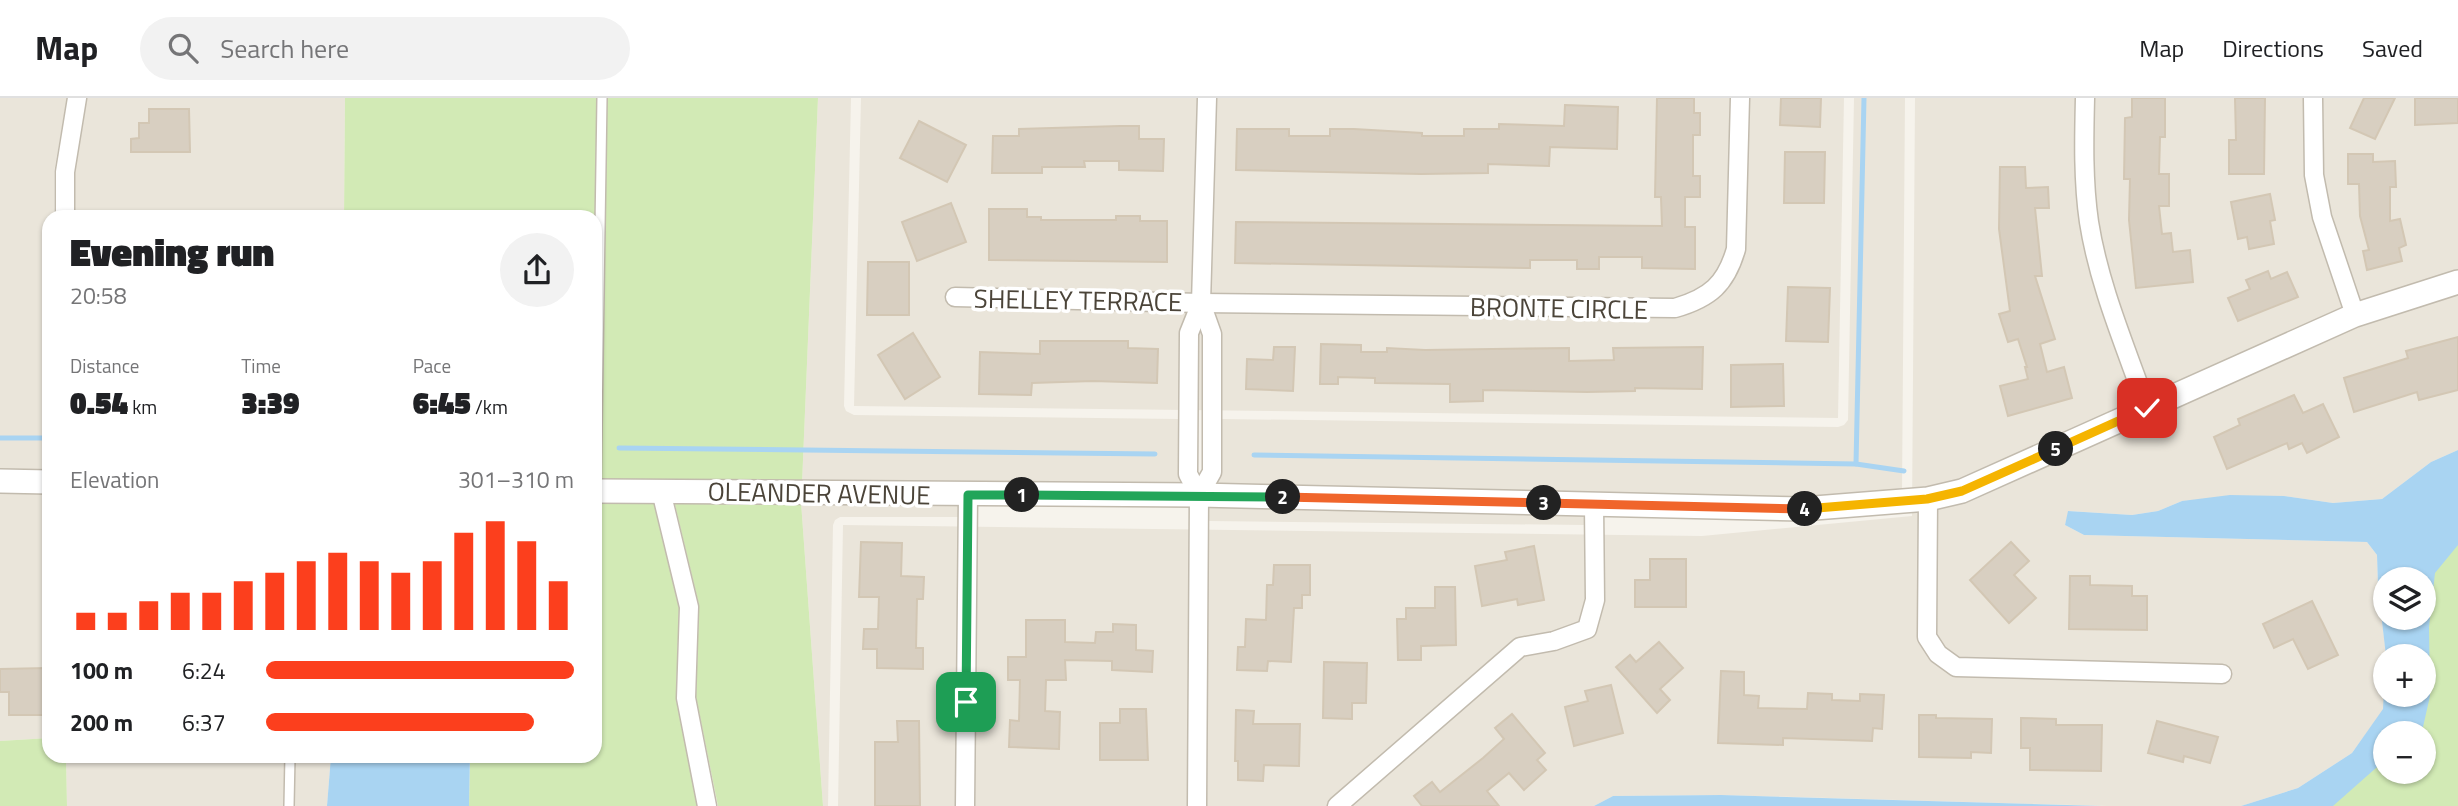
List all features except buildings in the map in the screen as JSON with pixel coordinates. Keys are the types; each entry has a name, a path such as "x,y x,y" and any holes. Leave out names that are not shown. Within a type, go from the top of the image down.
{"street":[{"path":"65,210 65,173 77,98"},
{"path":"1197,806 1199,495 1188,474 1189,333 1201,303 1207,98"},
{"name":"BRONTE CIRCLE","path":"1201,303 1646,309 1675,308 1698,302 1724,278 1731,268 1736,249 1740,98"},
{"path":"2085,98 2084,158 2089,224 2105,286 2147,408"},
{"path":"2313,98 2314,175 2322,217 2354,315"},
{"name":"OLEANDER AVENUE","path":"602,491 1199,495 1802,509 1927,499 1962,491 2354,315 2458,282"},
{"name":"SHELLEY TERRACE","path":"955,297 1201,303"},
{"path":"0,481 42,482"},
{"path":"661,491 689,607 686,698 708,806"},
{"path":"965,806 968,495"},
{"path":"1927,499 1927,637 1938,654 1956,667 2222,674"},
{"path":"1337,806 1520,647 1554,641 1587,629 1595,600 1594,505"}],"lane":[{"path":"600,210 602,98"},
{"path":"289,806 290,763"}],"shaded area":[{"path":"0,98 67,98 54,172 54,210 42,210 42,473 0,472"},
{"path":"87,98 345,98 344,210 75,210 75,173"},
{"path":"818,98 851,98 846,411 854,415 1178,419 1178,474 1183,486 802,484"},
{"path":"861,98 1844,98 1838,418 854,406"},
{"path":"1854,98 1905,98 1902,493 1802,500 1215,486 1222,472 1222,419 1844,425 1848,420"},
{"path":"1915,98 2458,98 2458,450 2431,462 2382,499 2333,503 2284,496 2182,501 2158,511 2132,515 2069,511 2065,525 2084,535 2367,542 2377,555 2377,567 2373,567 2373,630 2383,630 2385,644 2373,644 2373,707 2384,709 2352,753 2298,788 2241,806 2107,806 1721,795 1613,796 1594,806 838,806 843,525 1702,536 1912,516"},
{"path":"0,491 42,492 42,738 0,741"},
{"path":"801,502 958,504 958,517 840,517 835,520 828,806 823,806"},
{"path":"1209,504 1584,513 1584,525 1209,521"},
{"path":"66,763 330,763 327,806 67,806"}],"green space":[{"path":"345,98 818,98 802,484 602,481 602,210 344,210"},
{"path":"2458,497 2458,806 2303,806 2373,731 2373,784 2436,784 2436,721 2382,721 2396,707 2436,707 2436,644 2424,644 2424,630 2436,630 2436,567 2429,567"},
{"path":"602,500 653,500 679,608 676,699 697,806 469,806 470,763 602,763"},
{"path":"674,501 801,502 823,806 718,806 696,697 699,605"},
{"path":"42,738 42,763 66,763 67,806 0,806 0,741"}],"water":[{"path":"2458,450 2458,545 2436,572 2436,567 2377,567 2377,555 2367,542 2084,535 2065,525 2068,511 2132,515 2158,511 2182,501 2230,495 2284,496 2333,503 2382,499 2431,462"},
{"path":"2383,630 2429,630 2429,644 2385,644"},
{"path":"2428,707 2424,721 2375,721 2383,709"},
{"path":"2373,723 2373,771 2333,806 2241,806 2298,788 2352,753"},
{"path":"330,763 470,763 469,806 327,806"},
{"path":"1721,795 2102,806 1594,806 1613,796"}],"waterway":[{"path":"1856,464 1864,98"},
{"path":"0,438 42,438"},
{"path":"619,448 1155,454"},
{"path":"1254,455 1856,464 1904,471"}],"route":[{"path":"966,702 968,495 1199,495 1802,509 1927,499 1962,491 2147,408"}]}
